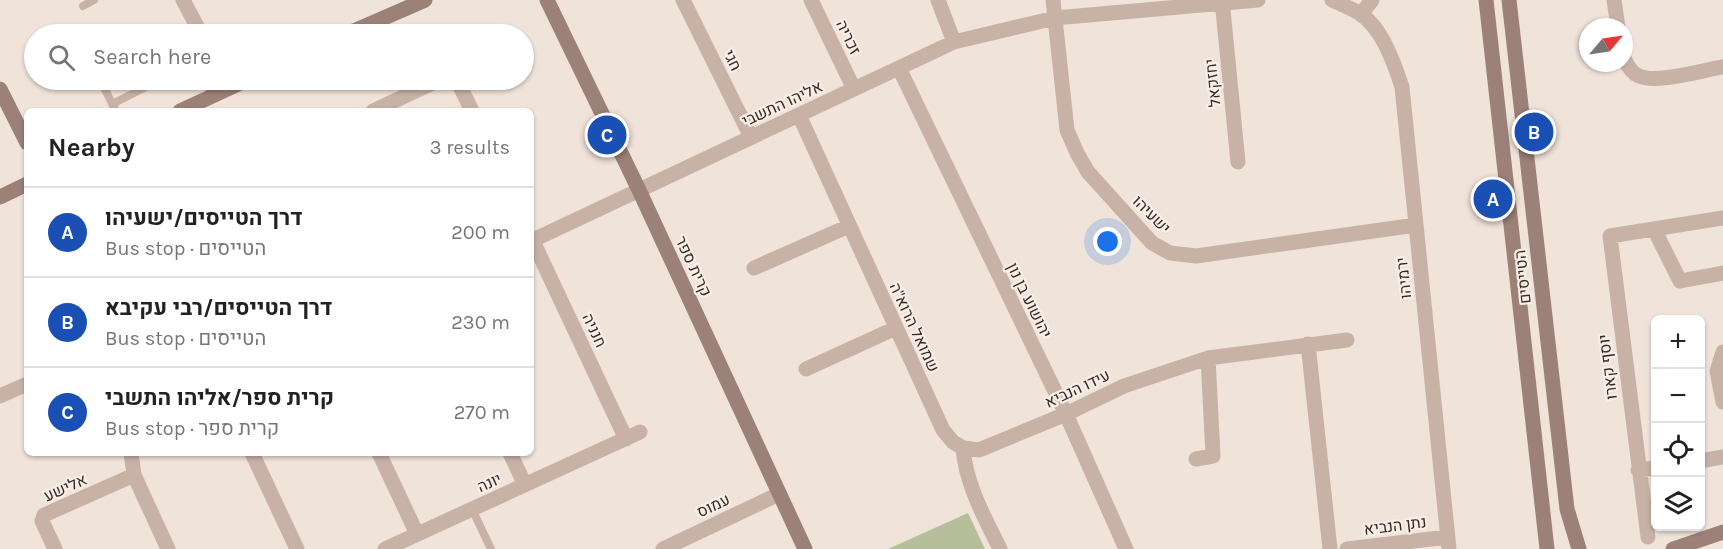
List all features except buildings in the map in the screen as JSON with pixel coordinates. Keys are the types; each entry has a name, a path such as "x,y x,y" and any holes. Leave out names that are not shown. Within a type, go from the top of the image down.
{"main road":[{"path":"370,24 425,0"},
{"name":"קרית ספר","path":"547,0 639,190 805,549"},
{"name":"הטייסים","path":"1486,0 1547,549"},
{"name":"הטייסים","path":"1509,0 1567,509 1580,549"},
{"path":"0,89 4,105 24,138"},
{"path":"185,108 216,90"},
{"path":"0,197 24,185"},
{"path":"1673,549 1723,532"}],"street":[{"path":"183,0 196,24"},
{"name":"חגי","path":"683,0 752,137"},
{"name":"זכריה","path":"811,0 854,89"},
{"path":"938,0 954,42"},
{"name":"ישעיהו","path":"1053,0 1067,130 1088,172 1152,243 1170,252 1196,256 1416,225"},
{"path":"1055,18 1222,1 1258,0"},
{"name":"ירמיהו","path":"1332,0 1361,14 1384,45 1394,63 1402,87 1448,543"},
{"path":"1361,14 1372,0"},
{"path":"1614,0 1617,18"},
{"name":"יחזקאל","path":"1222,1 1238,162"},
{"name":"אליהו התשבי","path":"534,238 954,42 1055,18"},
{"path":"1633,72 1638,76 1652,78 1723,67"},
{"name":"יהושוע בן נון","path":"898,68 1066,414 1126,549"},
{"path":"379,108 418,90"},
{"path":"462,90 471,108"},
{"name":"שמואל הרוא\"ה","path":"799,115 943,430 953,442 963,448"},
{"name":"יוסף קארו","path":"1648,537 1610,236 1723,218"},
{"path":"754,268 849,225"},
{"path":"1654,229 1680,281 1723,273"},
{"name":"חנניה","path":"534,243 633,436"},
{"path":"806,369 896,328"},
{"name":"עידו הנביא","path":"963,448 979,450 1066,414 1124,386 1208,358 1347,340"},
{"path":"1308,344 1330,549"},
{"path":"1723,352 1717,371 1723,402"},
{"path":"1196,459 1213,456 1208,358"},
{"path":"0,396 24,385"},
{"name":"יונה","path":"385,549 633,436"},
{"path":"963,448 965,469 971,488 1000,549"},
{"path":"131,456 134,476 168,549"},
{"path":"253,456 297,549"},
{"path":"380,456 417,534"},
{"path":"511,456 525,485"},
{"path":"1705,460 1723,457"},
{"path":"1638,470 1651,469"},
{"name":"אלישע","path":"55,549 42,521 45,515 134,476"},
{"name":"עמוס","path":"669,548 779,494"},
{"name":"נתן הנביא","path":"1347,549 1448,543"}],"lane":[{"path":"83,6 94,0"},
{"path":"105,90 114,107 141,90"},
{"path":"472,509 491,549"}],"green space":[{"path":"968,513 985,549 888,549"}],"place":[{"name":"דרך הטייסים/רבי עקיבא","path":"1534,132"},
{"name":"קרית ספר/אליהו התשבי","path":"607,135"},
{"name":"דרך הטייסים/ישעיהו","path":"1493,199"}]}
